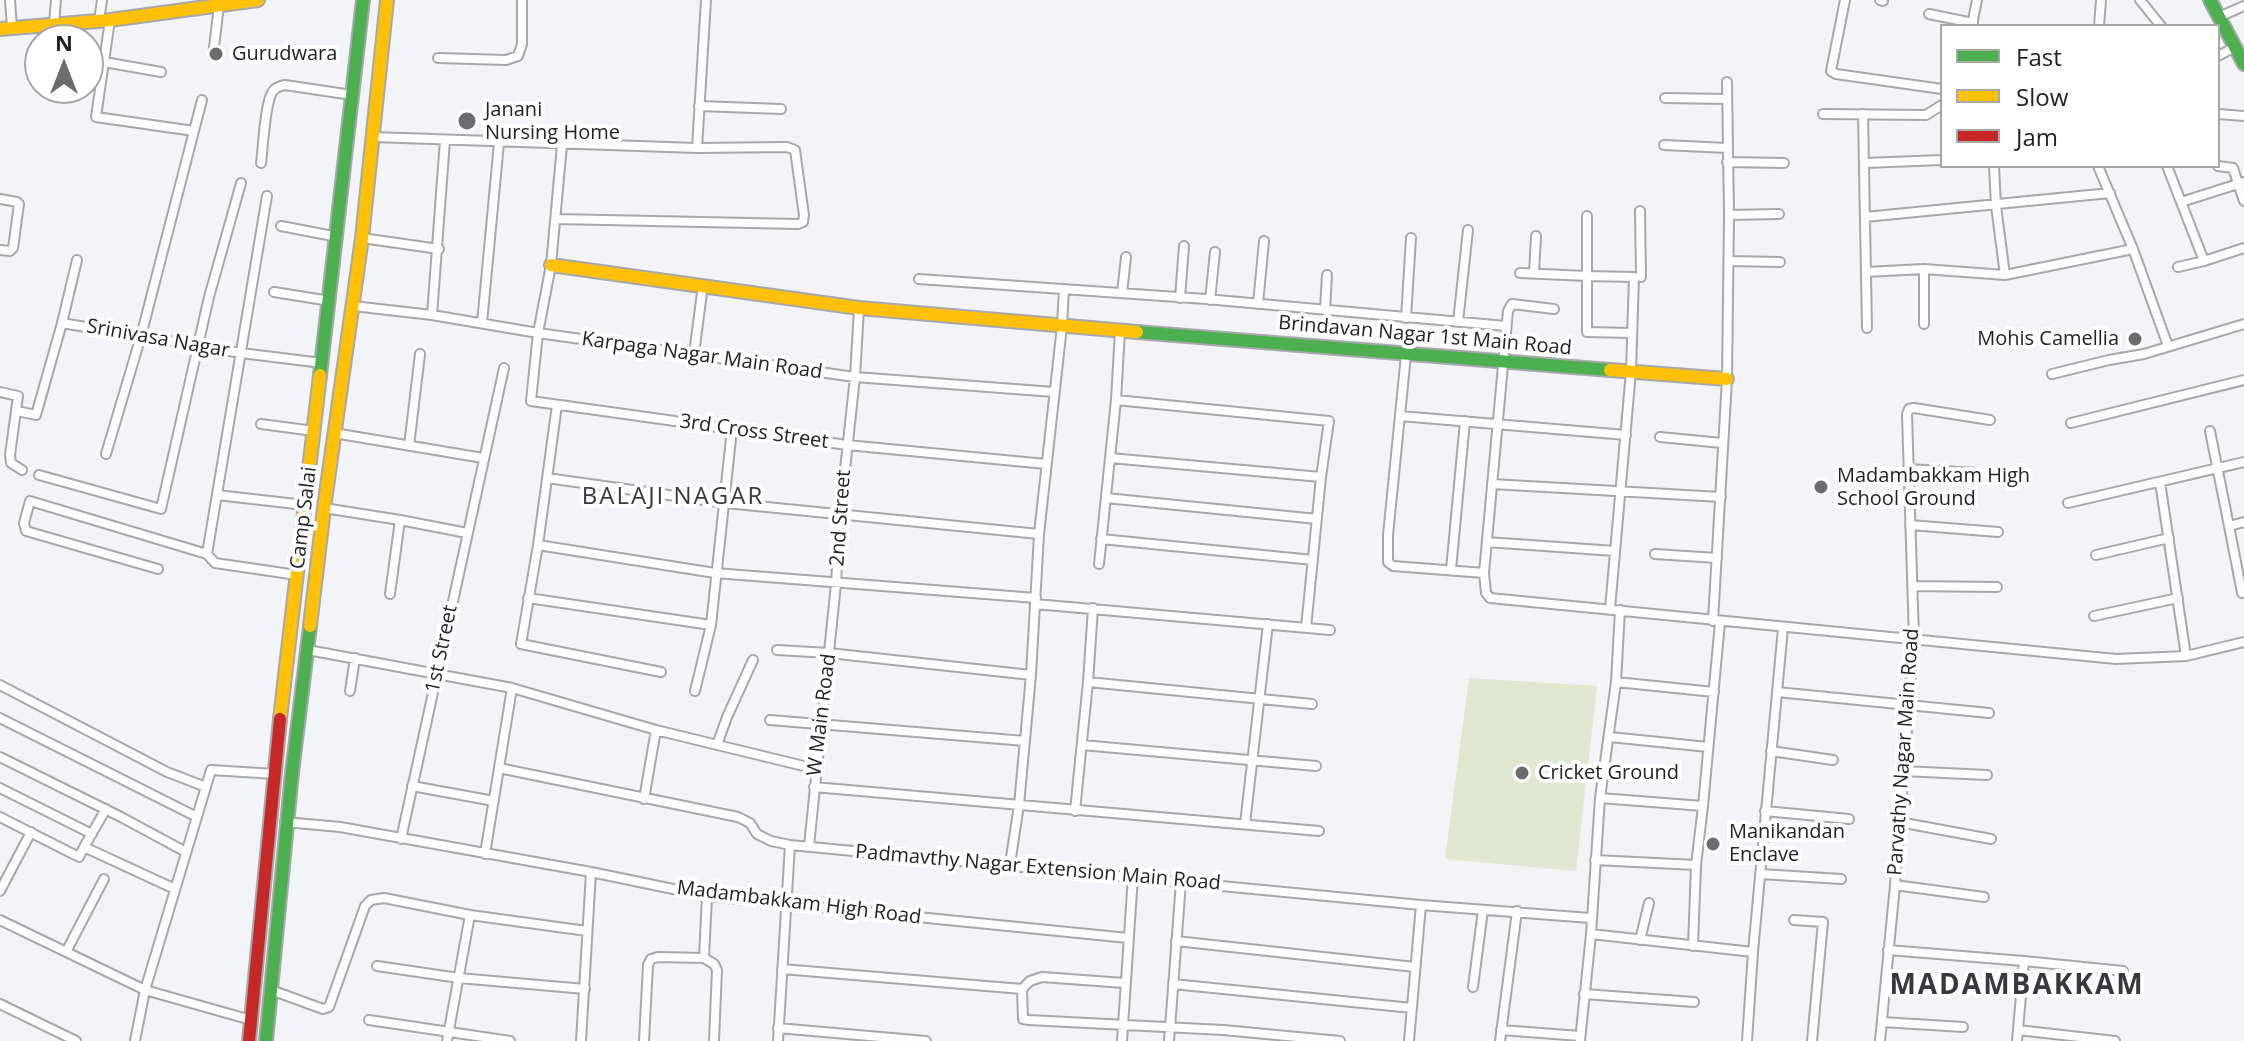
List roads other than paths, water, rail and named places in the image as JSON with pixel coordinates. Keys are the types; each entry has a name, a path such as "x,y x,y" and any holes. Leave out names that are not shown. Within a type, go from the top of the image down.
{"main road":[{"path":"54,24 258,0"},
{"name":"Camp Salai","path":"249,1041 269,819 363,0"},
{"name":"Camp Salai","path":"266,1041 286,822 324,508 362,238 387,0"},
{"path":"2210,0 2244,64"},
{"name":"Brindavan Nagar 1st Main Road","path":"551,265 859,308 1727,379"}],"street":[{"path":"6,28 10,0"},
{"path":"54,24 56,0"},
{"path":"102,0 104,24"},
{"path":"438,58 506,60 518,56 522,44 522,0"},
{"path":"697,148 706,0"},
{"path":"1845,0 1831,71 1940,89"},
{"path":"1972,24 1977,0"},
{"path":"2099,24 2101,0"},
{"path":"2140,0 2159,24"},
{"path":"213,56 219,5"},
{"path":"2219,17 2244,6"},
{"path":"1929,14 1968,24"},
{"path":"2220,55 2235,47"},
{"path":"104,62 161,72"},
{"path":"1693,946 1696,865 1714,692 1717,558 1727,379 1727,82"},
{"path":"261,163 268,102 278,87 291,85 352,95"},
{"path":"1665,98 1727,99"},
{"path":"106,454 141,336 202,100"},
{"path":"98,104 96,117 194,131"},
{"path":"699,106 781,109"},
{"path":"1823,114 1926,115 1940,106"},
{"path":"1863,114 1867,328"},
{"path":"2220,114 2244,116"},
{"path":"373,137 795,150 804,215 803,222 792,226 556,219"},
{"path":"432,315 445,140"},
{"path":"482,323 499,143"},
{"path":"538,333 551,265 562,145"},
{"path":"1664,145 1727,148"},
{"path":"1865,163 1940,160"},
{"path":"1727,162 1784,163"},
{"path":"2220,166 2233,168 2241,183 2244,201"},
{"path":"1994,168 2005,275"},
{"path":"2099,168 2133,249 2168,346"},
{"path":"2168,168 2204,261"},
{"path":"39,475 161,509 197,345 241,183"},
{"path":"2181,202 2241,183"},
{"path":"1865,217 2110,193"},
{"path":"207,554 267,196"},
{"path":"0,199 19,204 13,248 10,251 0,250"},
{"path":"1501,1030 1580,1039 1600,798 1616,682 1615,551 1632,333 1641,277 1640,211"},
{"path":"1729,215 1779,214"},
{"path":"1587,216 1587,332 1632,333"},
{"path":"281,226 338,237"},
{"path":"1458,322 1468,230"},
{"path":"1534,273 1536,236"},
{"path":"362,238 439,249"},
{"path":"1406,318 1411,238"},
{"path":"1258,304 1264,241"},
{"path":"1180,298 1184,246"},
{"path":"2178,267 2244,248"},
{"path":"1866,272 1924,269 2005,275 2133,249"},
{"path":"1210,300 1215,252"},
{"path":"1122,293 1126,257"},
{"path":"62,323 77,260"},
{"path":"1729,261 1780,262"},
{"path":"1924,269 1924,324"},
{"path":"1520,273 1641,277"},
{"path":"1325,310 1327,275"},
{"path":"919,279 1506,326"},
{"path":"694,354 703,285"},
{"path":"1010,864 1019,805 1039,534 1064,289"},
{"path":"274,292 330,301"},
{"path":"1554,309 1512,304 1508,307 1484,573 1486,593 1490,598 2116,659 2186,656 2244,642"},
{"name":"Karpaga Nagar Main Road","path":"353,306 855,377 1054,392"},
{"name":"2nd Street","path":"836,584 859,308"},
{"name":"Srinivasa Nagar","path":"17,411 36,415 62,323 241,353 322,363"},
{"path":"2052,374 2144,354 2244,324"},
{"path":"1099,564 1120,331"},
{"name":"3rd Cross Street","path":"538,333 531,401 847,445 1046,464"},
{"path":"409,446 420,354"},
{"path":"1406,355 1388,562 1393,566 1484,573"},
{"path":"334,433 483,458 504,368"},
{"path":"2071,423 2244,380"},
{"path":"0,392 18,396 10,455 11,463 22,470"},
{"path":"1116,400 1329,421 1306,628"},
{"path":"557,405 521,644 661,672"},
{"name":"Parvathy Nagar Main Road","path":"1880,1041 1914,639 1907,414 1909,409 1914,408 1990,420"},
{"path":"1400,416 1626,435"},
{"path":"1451,570 1465,421"},
{"path":"261,424 314,431"},
{"path":"695,691 711,625 732,429"},
{"path":"2210,431 2243,596"},
{"path":"1660,437 1722,443"},
{"name":"1st Street","path":"401,839 483,458"},
{"path":"1110,458 1321,477"},
{"path":"2068,503 2244,462"},
{"path":"1908,469 1976,473"},
{"path":"547,478 840,516 1039,534"},
{"path":"2160,482 2186,656"},
{"path":"1492,484 1721,497"},
{"path":"217,495 305,505"},
{"path":"1106,498 1317,519"},
{"path":"158,569 26,531 24,523 30,501 207,554 215,563 297,575"},
{"path":"324,508 467,533"},
{"path":"390,594 400,520"},
{"path":"2229,526 2244,522"},
{"path":"1910,525 1998,532"},
{"path":"2096,555 2169,538"},
{"path":"1101,539 1313,560"},
{"path":"1487,542 1615,551"},
{"path":"538,545 715,573 1330,630"},
{"path":"1655,554 1717,558"},
{"name":"W Main Road","path":"809,846 836,584"},
{"path":"1912,586 1997,587"},
{"path":"528,598 711,625"},
{"path":"2094,616 2178,598"},
{"path":"1075,811 1093,608"},
{"path":"1245,824 1268,624"},
{"path":"1747,1041 1783,628"},
{"path":"308,650 512,688 656,730 816,769"},
{"path":"777,650 1031,675"},
{"path":"350,691 355,658"},
{"path":"717,745 732,703 753,660"},
{"path":"1088,682 1312,704"},
{"path":"1616,682 1714,692"},
{"path":"0,685 167,772 206,787"},
{"path":"485,854 512,688"},
{"path":"1777,692 1989,713"},
{"path":"0,718 197,817"},
{"path":"770,720 1025,741"},
{"path":"644,799 656,730"},
{"path":"1610,737 1708,747"},
{"path":"1082,745 1316,766"},
{"path":"1771,751 1833,760"},
{"path":"0,757 186,852"},
{"name":"Padmavthy Nagar Extension Main Road","path":"499,768 738,817 750,823 757,834 790,845 1421,905 1590,918"},
{"path":"135,1041 145,990 211,770 275,774"},
{"path":"1903,771 1987,775"},
{"path":"412,786 494,801"},
{"path":"814,787 1319,831"},
{"path":"0,788 92,834"},
{"path":"1600,798 1703,806"},
{"path":"0,817 79,857 106,809"},
{"path":"1765,811 1849,819"},
{"name":"Madambakkam High Road","path":"269,819 340,827 707,896 1128,938"},
{"path":"1899,822 1991,839"},
{"path":"0,891 31,832"},
{"path":"778,1041 790,845"},
{"path":"84,847 175,889"},
{"path":"1595,860 1696,865"},
{"path":"581,1041 591,872"},
{"path":"1761,874 1841,879"},
{"path":"1122,1041 1133,876"},
{"path":"66,952 104,879"},
{"path":"1169,1041 1181,882"},
{"path":"1895,885 1984,897"},
{"path":"704,958 707,896"},
{"path":"271,990 323,1009 329,1007 365,906 371,900 384,898 470,915 587,931"},
{"path":"1640,940 1649,903"},
{"path":"1409,1041 1421,905"},
{"path":"1473,987 1483,910"},
{"path":"1500,1041 1517,911"},
{"path":"448,1037 470,915"},
{"path":"0,920 145,990 251,1020"},
{"path":"1794,920 1823,922 1812,1041"},
{"path":"1591,934 1753,952"},
{"path":"1176,941 1415,967"},
{"path":"1888,950 2123,971"},
{"path":"644,1041 648,965 651,959 658,957 704,958 714,964 717,970 714,1041"},
{"path":"2017,1041 2024,961"},
{"path":"377,966 459,978 585,989"},
{"path":"782,969 1022,989"},
{"path":"1124,983 1042,977 1030,981 1022,989 1023,1019 1223,1030 1340,1041"},
{"path":"1173,984 1412,1008"},
{"path":"1584,994 1694,1002"},
{"path":"0,1004 76,1041"},
{"path":"369,1020 448,1037 510,1041"},
{"path":"1882,1022 1963,1027"},
{"path":"778,1028 926,1041"},
{"path":"2018,1030 2115,1041"}],"place":[{"name":"Gurudwara","path":"216,54"},
{"name":"Janani Nursing Home","path":"467,121"},
{"name":"Mohis Camellia","path":"2135,339"},
{"name":"Madambakkam High School Ground","path":"1821,487"},
{"name":"Cricket Ground","path":"1522,773"},
{"name":"Manikandan Enclave","path":"1713,844"}],"district":[{"name":"BALAJI NAGAR","path":"673,497"},
{"name":"MADAMBAKKAM","path":"2017,986"}]}
